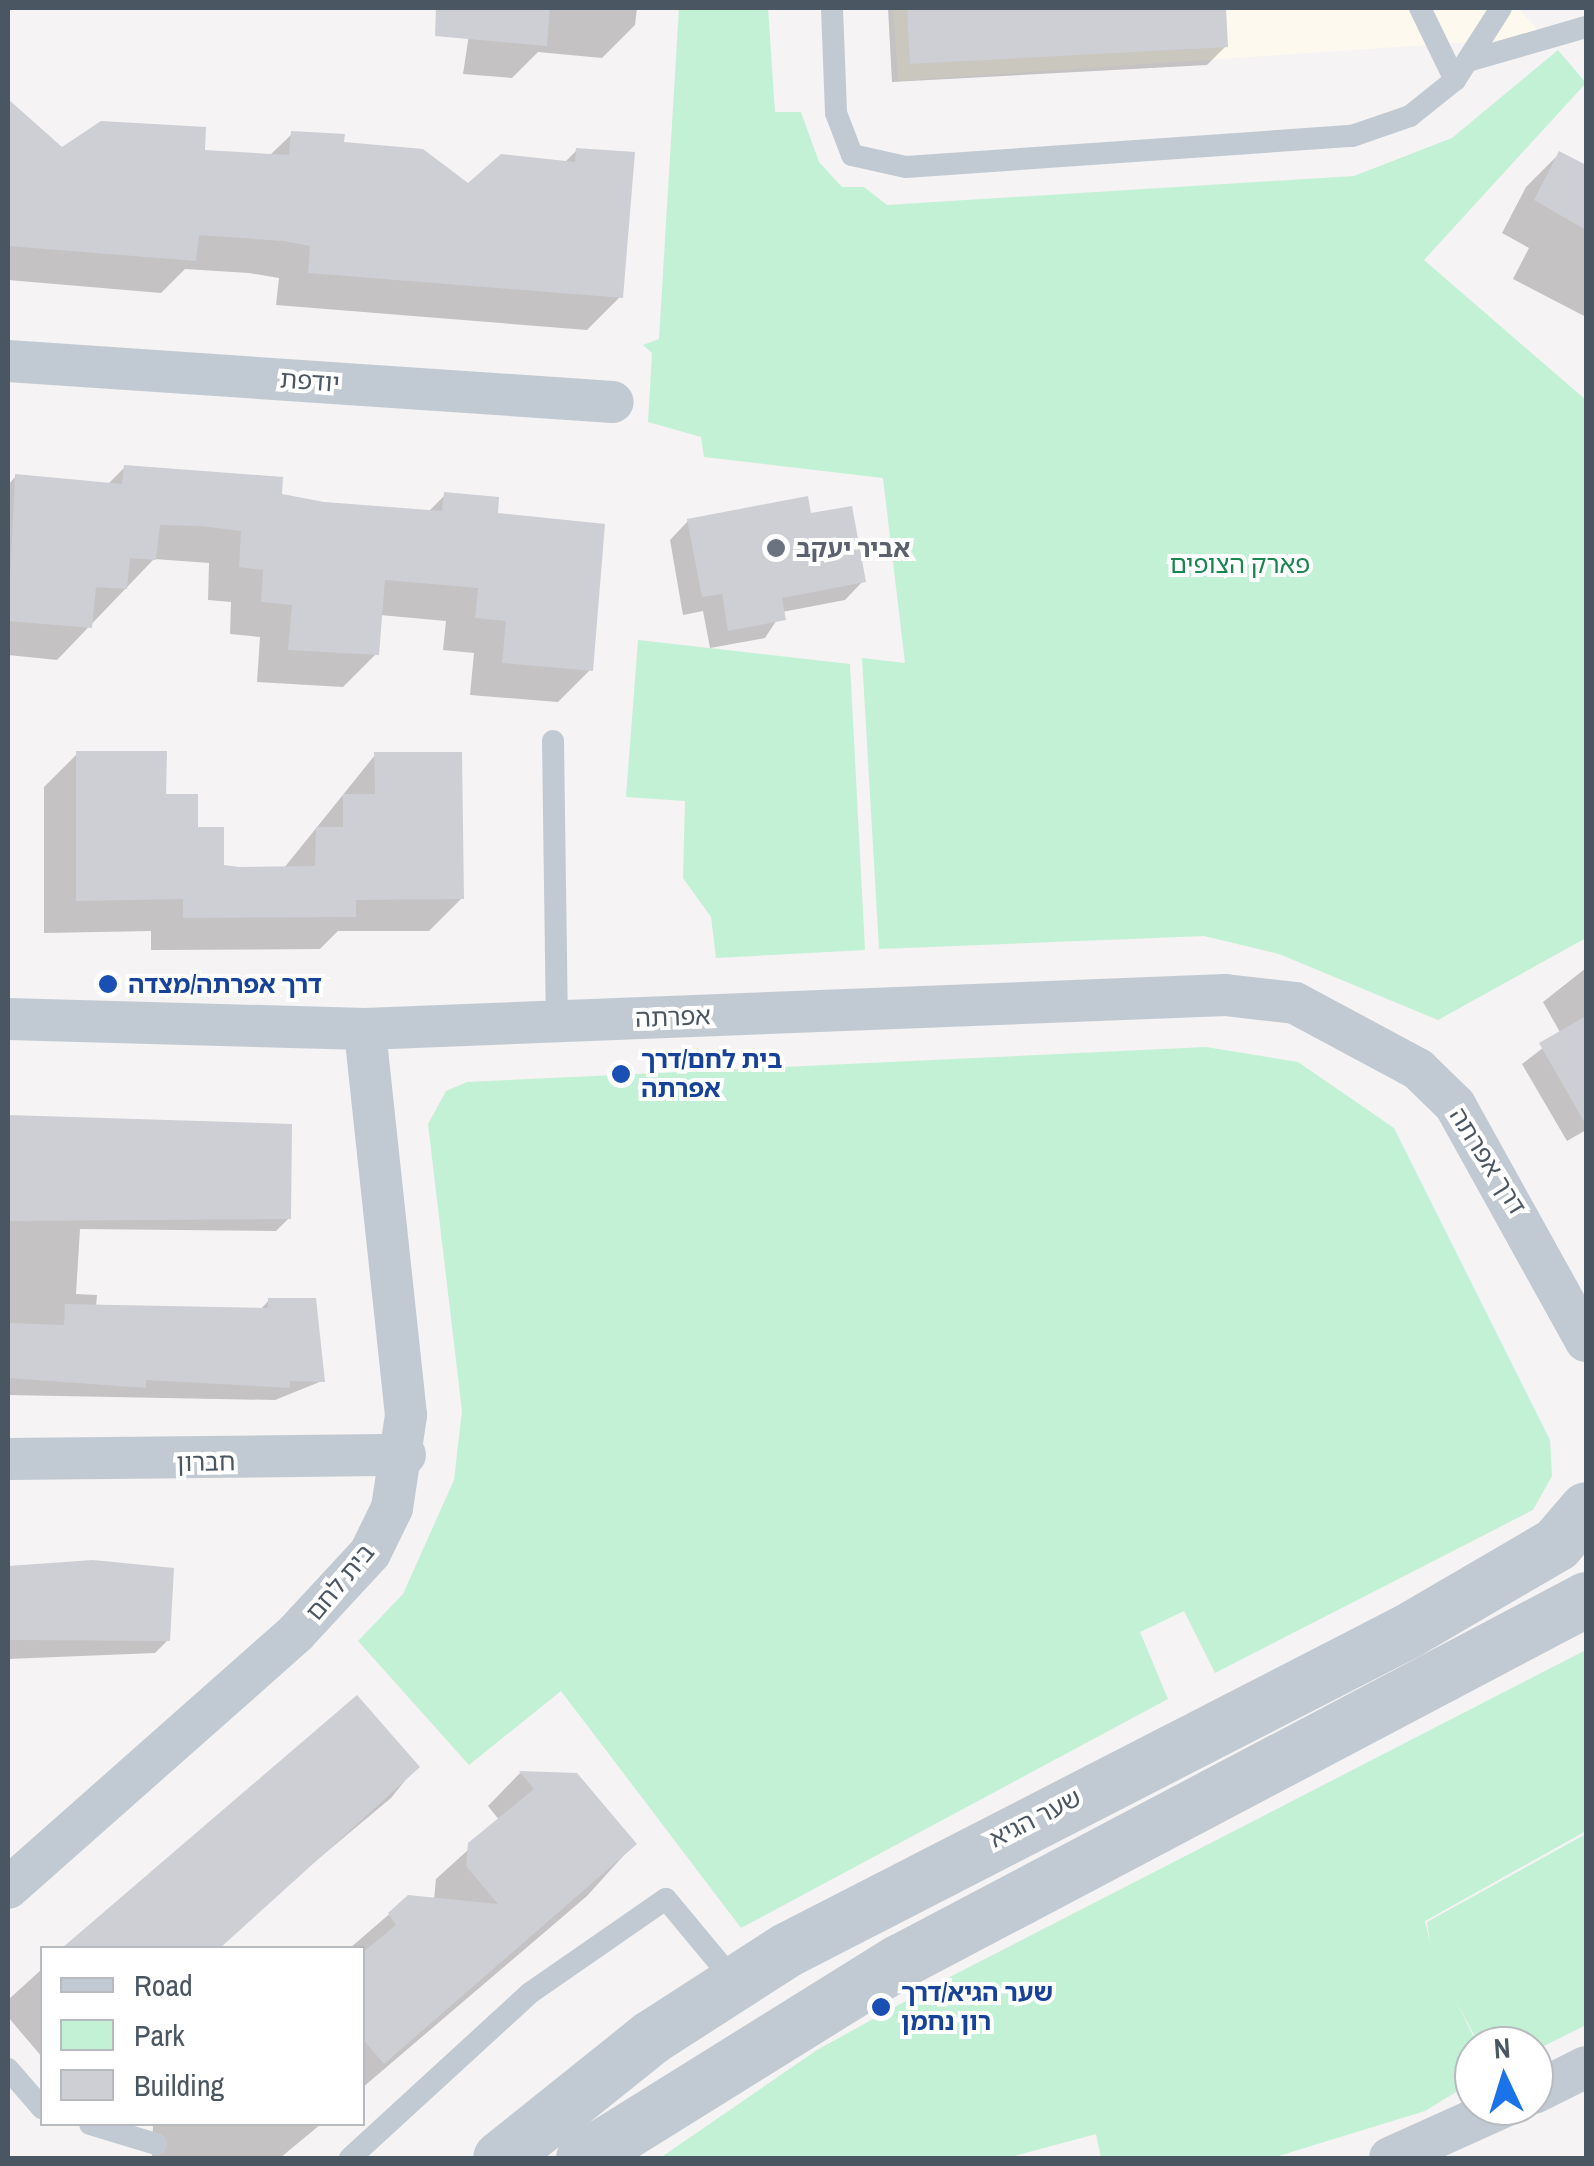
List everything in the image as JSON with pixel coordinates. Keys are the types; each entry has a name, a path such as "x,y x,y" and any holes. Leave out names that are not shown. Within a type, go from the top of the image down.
{"street":[{"name":"יודפת","path":"8,361 612,402"},
{"name":"אפרתה","path":"8,1018 364,1030 1225,995"},
{"name":"דרך אפרתה","path":"1225,995 1295,1003 1418,1069 1455,1105 1517,1202 1586,1341"},
{"name":"בית לחם","path":"8,1888 296,1633 370,1552 405,1455 364,1030"},
{"name":"חברון","path":"8,1459 405,1455"},
{"name":"שער הגיא","path":"500,2158 735,1982 871,1901 1407,1631 1556,1544 1586,1509"},
{"path":"584,2158 900,1961 1586,1599"},
{"path":"1554,2083 1586,2067"},
{"path":"1390,2158 1461,2126"}],"lane":[{"path":"832,8 836,113 852,154 906,167 1352,136 1410,116 1462,71 1501,8"},
{"path":"1420,8 1462,71"},
{"path":"1462,71 1586,27"},
{"path":"552,741 557,1022"},
{"path":"350,2158 530,1994 666,1900 735,1982"},
{"path":"8,2070 40,2106"},
{"path":"97,2126 156,2144"}],"shaded area":[{"path":"893,8 1518,8 1544,37 898,81"}],"green space":[{"name":"פארק הצופים","path":"679,8 768,8 775,112 801,112 819,162 842,187 864,187 887,205 1354,176 1452,138 1558,50 1586,83 1424,260 1586,400 1586,938 1438,1020 1279,954 1204,936 879,949 862,658 905,663 883,478 704,457 701,437 648,422 652,353 643,345 659,339"},
{"path":"638,640 850,664 865,950 716,958 711,917 683,878 685,801 626,797"},
{"path":"1206,1047 1298,1062 1394,1128 1550,1440 1552,1476 1533,1510 1215,1673 1184,1611 1140,1632 1168,1699 741,1928 561,1691 469,1765 358,1641 403,1594 454,1480 462,1411 428,1124 446,1091 467,1082"},
{"path":"1586,1650 1586,1831 1425,1921 1430,1943 1427,1922 1586,1834 1586,2025 1554,2041 1554,2026 1469,2026 1456,2001 1468,2026 1454,2026 1454,2093 1425,2111 1272,2158 1101,2158 1096,2134 1007,2158 660,2158 817,2050 942,1981"}],"building":[{"path":"436,8 550,8 547,46 435,36"},
{"path":"907,8 1226,8 1228,47 910,64"},
{"path":"8,99 62,147 101,121 206,127 205,150 289,155 291,131 345,134 344,142 423,149 468,183 501,154 575,162 576,148 635,152 623,298 308,273 310,246 283,241 199,235 196,261 8,246"},
{"path":"1559,151 1586,165 1586,230 1534,200"},
{"path":"124,465 283,477 282,494 324,502 442,511 444,492 499,497 498,513 605,524 593,671 502,663 506,621 475,618 478,588 385,580 379,655 288,650 292,605 261,602 263,570 239,567 241,531 199,526 160,525 156,560 130,558 127,589 96,587 92,628 8,621 15,474 122,484"},
{"name":"אביר יעקב","path":"808,496 811,513 852,506 866,582 782,598 786,620 728,631 722,594 702,597 687,519"},
{"path":"76,751 167,751 166,794 198,794 198,827 224,827 224,865 239,867 315,866 316,827 343,827 343,794 375,794 374,752 462,752 464,899 356,900 356,917 183,918 183,899 76,901"},
{"path":"1586,1016 1586,1125 1539,1043"},
{"path":"8,1115 292,1124 291,1219 8,1221"},
{"path":"268,1298 316,1298 325,1382 290,1381 290,1388 146,1380 146,1388 8,1378 8,1323 64,1325 65,1304 268,1308"},
{"path":"93,1560 174,1568 170,1641 8,1640 8,1566"},
{"path":"357,1695 420,1767 222,1946 64,1946"},
{"path":"519,1771 577,1773 637,1844 384,2064 365,2042 365,1951 396,1925 388,1913 408,1895 498,1904 466,1866 468,1843 534,1789"}],"place":[{"name":"אביר יעקב","path":"776,548"},
{"name":"דרך אפרתה/מצדה","path":"108,984"},
{"name":"בית לחם/דרך אפרתה","path":"621,1074"},
{"name":"שער הגיא/דרך רון נחמן","path":"881,2007"}]}
